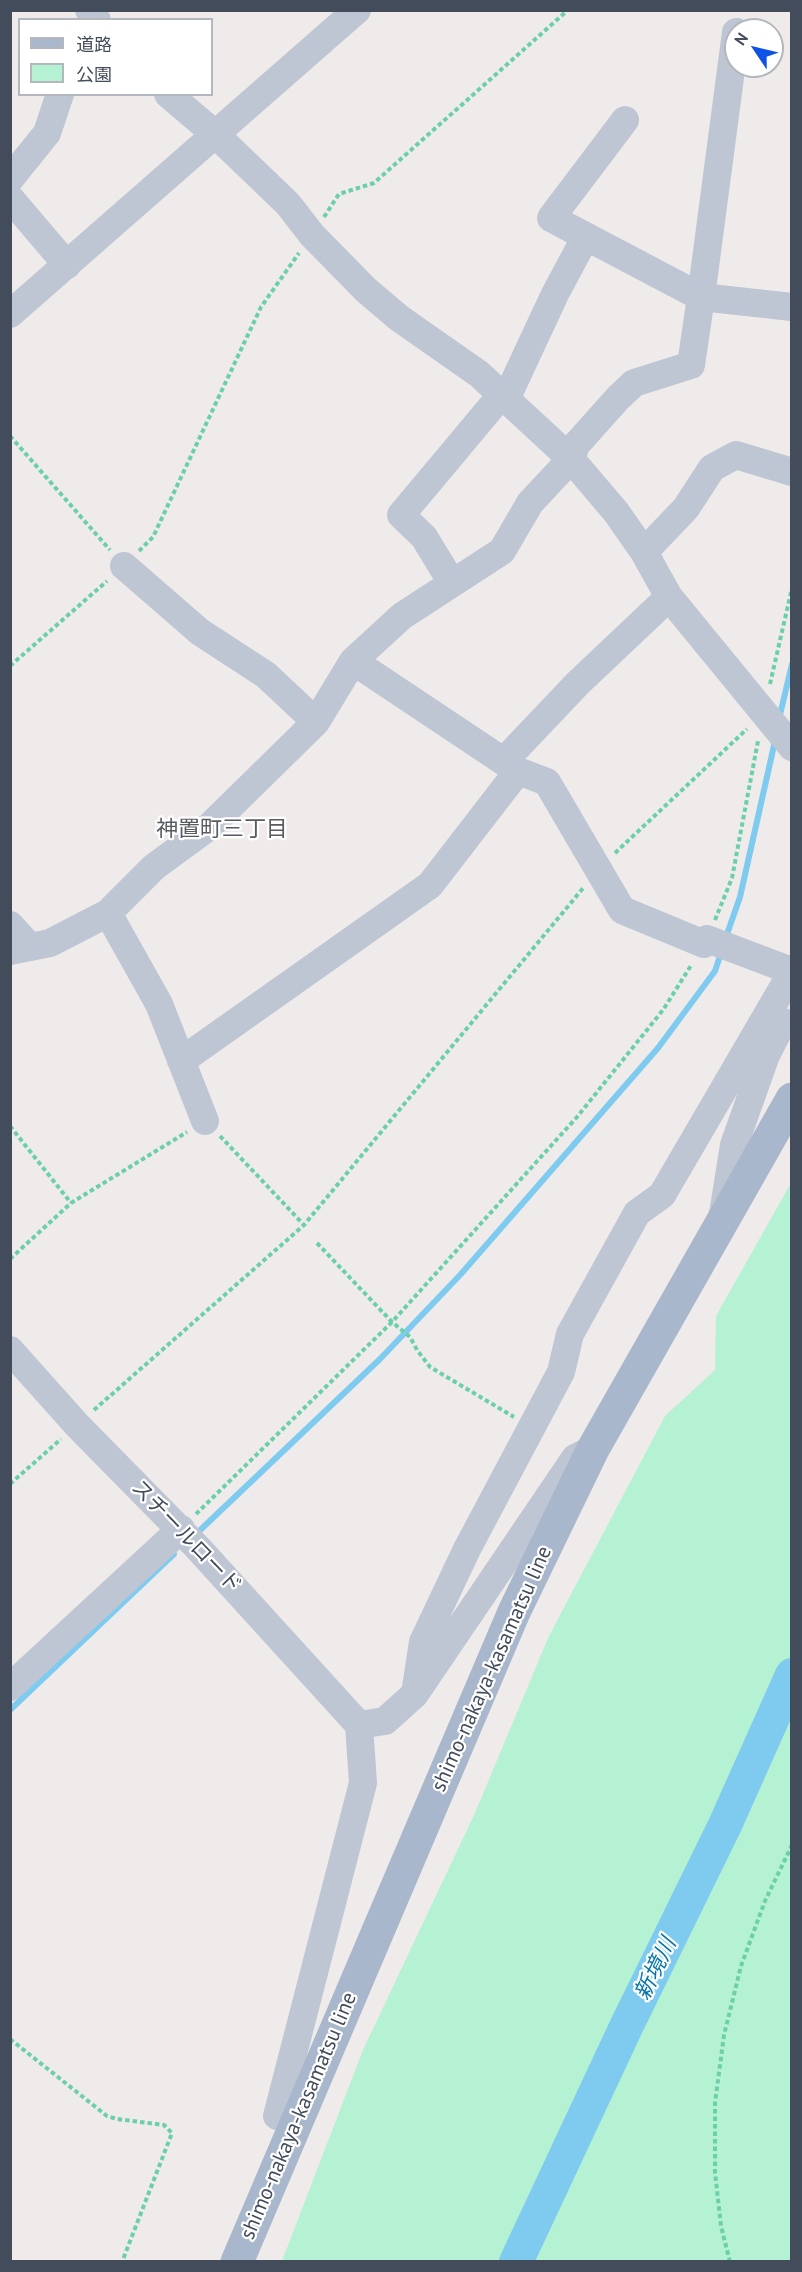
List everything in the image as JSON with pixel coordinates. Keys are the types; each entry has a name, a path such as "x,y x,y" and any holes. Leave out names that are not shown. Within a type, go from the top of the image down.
{"main road":[{"name":"shimo-nakaya-kasamatsu line","path":"237,2262 260,2209 284,2127 514,1612 593,1449 792,1099"}],"street":[{"path":"10,314 357,10"},
{"path":"10,925 20,949 50,944 108,913 154,867 210,826 316,722 353,661 402,616 502,551 530,503 571,459 576,445 618,398 634,384 691,365 730,78"},
{"path":"10,179 47,133 59,96"},
{"path":"170,96 215,134 288,204 312,236 366,290 399,318 480,374 571,459 616,512 644,552 669,597 777,730"},
{"path":"625,120 551,218 701,297 792,307"},
{"path":"10,198 67,265"},
{"path":"452,583 424,537 401,515 505,395 586,236"},
{"path":"644,552 686,508 712,468 736,455 792,472"},
{"path":"124,566 200,632 266,675 316,722"},
{"path":"182,1061 430,885 511,766 579,682 669,597"},
{"path":"353,661 511,766 547,782 622,910 792,971 662,1196 637,1213 570,1334 561,1372 467,1549 423,1642 415,1694"},
{"path":"108,913 159,1004 205,1120"},
{"path":"722,1219 734,1145 766,1055 792,1005"},
{"name":"スチールロード","path":"10,1350 77,1425 189,1538 359,1725"},
{"path":"284,2127 363,1783 359,1725 385,1721 415,1694 575,1458 593,1449"},
{"path":"10,1687 189,1538"}],"path":[{"path":"10,666 124,566 153,537 261,307 339,194 374,183 568,10"},
{"path":"10,436 124,566"},
{"path":"189,1538 392,1322 577,1118 715,943 732,878 777,730 792,588"},
{"path":"10,1484 304,1225 599,868 777,730"},
{"path":"10,1259 71,1203 205,1120 304,1225"},
{"path":"10,1126 71,1203"},
{"path":"317,1243 392,1322 410,1337 430,1366 531,1427"},
{"path":"730,2262 721,2226 715,2172 715,2103 724,2035 741,1966 765,1901 792,1845"},
{"path":"10,2039 107,2116 164,2125 172,2133 122,2262"}],"green space":[{"path":"791,1183 791,2261 282,2261 363,2050 475,1813 549,1636 665,1416 715,1370 716,1316"}],"waterway":[{"path":"779,719 792,664"},
{"path":"726,937 740,897 775,741"},
{"path":"195,1535 380,1359 461,1274 658,1048 715,971 721,953"},
{"path":"10,1710 174,1554"},
{"name":"新境川","path":"516,2262 626,2027 725,1825 792,1675"}],"district":[{"name":"神置町三丁目","path":"222,830"}]}
